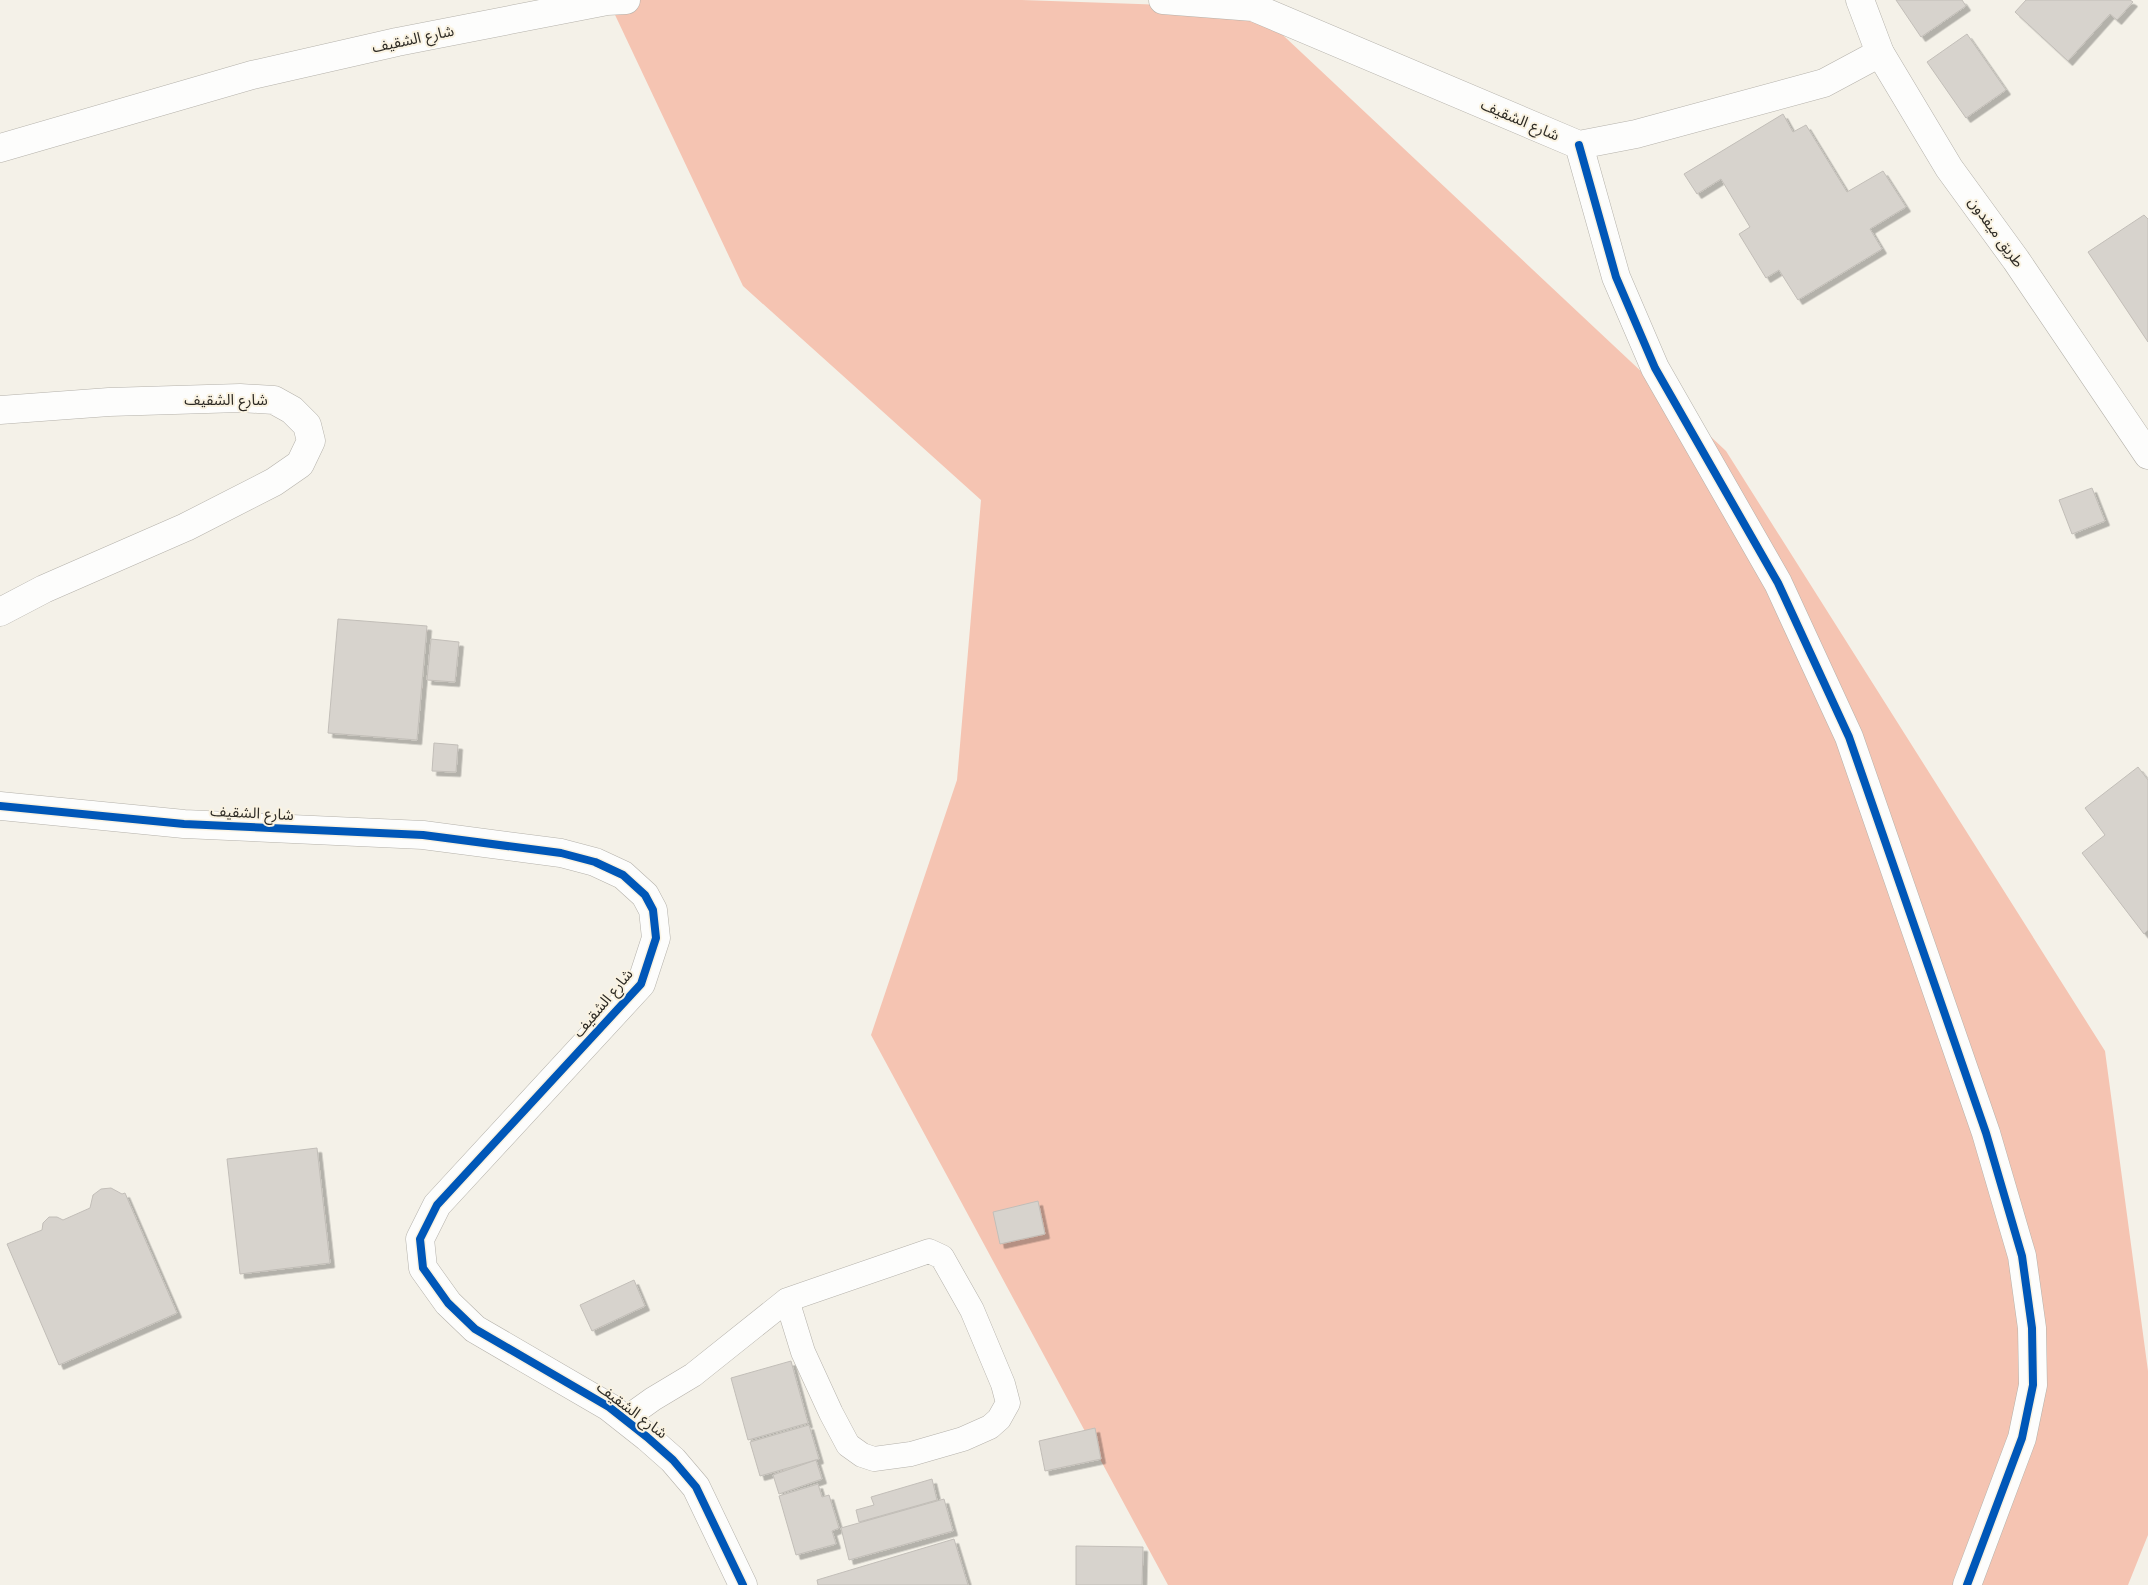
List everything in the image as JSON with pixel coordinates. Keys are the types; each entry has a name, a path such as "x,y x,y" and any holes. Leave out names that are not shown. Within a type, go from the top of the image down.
{"street":[{"name":"شارع الشقيف","path":"0,148 252,75 398,42 607,1 626,0"},
{"name":"شارع الشقيف","path":"1163,0 1244,4 1579,145 1636,134 1824,84 1880,53"},
{"name":"طريق ميفدون","path":"1860,0 1880,53 1949,168 2016,260 2148,455"},
{"path":"1579,145 1616,277 1655,368 1778,583 1849,737 1986,1133 2022,1256 2032,1328 2033,1385 2022,1438 1967,1585"},
{"name":"شارع الشقيف","path":"0,410 109,402 240,398 274,400 292,410 307,425 311,441 300,464 274,482 186,527 44,589 0,612"},
{"name":"شارع الشقيف","path":"0,806 184,824 423,836 561,853 595,862 623,875 644,895 653,910 656,938 641,984 437,1205 420,1239 423,1268 448,1303 475,1329 568,1382 625,1419 673,1460 696,1487 743,1585"}],"lane":[{"path":"625,1419 653,1398 693,1375 787,1300 929,1251 942,1257 972,1310 1003,1384 1008,1403 999,1419 990,1426 963,1439 911,1454 874,1459 862,1455 848,1445 831,1413 803,1352 787,1300"}],"shaded area":[{"path":"608,0 1022,0 1254,8 1726,451 2105,1051 2148,1371 2148,1535 2128,1585 1168,1585 871,1035 957,780 981,500 743,286"}],"building":[{"path":"1896,0 1962,0 1966,6 1921,37"},
{"path":"2026,0 2130,0 2133,2 2117,20 2110,14 2068,61 2015,12"},
{"path":"1967,34 2006,90 1966,118 1927,62"},
{"path":"1783,114 1793,132 1806,125 1847,192 1883,171 1906,207 1870,229 1882,249 1798,300 1779,270 1766,278 1739,234 1750,227 1721,179 1697,194 1684,174"},
{"path":"2144,215 2148,219 2148,342 2088,252"},
{"path":"2092,488 2105,521 2072,534 2059,500"},
{"path":"338,619 427,626 417,740 328,733"},
{"path":"431,639 459,642 455,682 427,680"},
{"path":"434,743 458,745 456,772 432,771"},
{"path":"2138,767 2148,780 2148,930 2144,934 2082,853 2105,835 2085,808"},
{"path":"317,1148 330,1263 240,1274 227,1159"},
{"path":"111,1188 122,1194 125,1193 177,1313 59,1365 7,1244 42,1230 43,1223 49,1217 57,1217 63,1220 90,1208 93,1195 101,1189"},
{"path":"1038,1201 1045,1234 1000,1244 993,1212"},
{"path":"634,1280 645,1306 592,1331 580,1305"},
{"path":"791,1361 808,1423 748,1440 731,1378"},
{"path":"809,1425 819,1459 760,1476 750,1442"},
{"path":"1095,1428 1101,1459 1045,1471 1039,1441"},
{"path":"816,1460 822,1479 779,1494 773,1475"},
{"path":"932,1479 937,1500 859,1522 856,1510 874,1505 871,1497"},
{"path":"818,1484 822,1497 829,1495 839,1528 832,1531 836,1544 796,1555 779,1496"},
{"path":"944,1499 953,1531 849,1560 841,1528"},
{"path":"954,1539 968,1585 818,1585 817,1580"},
{"path":"1076,1546 1143,1547 1142,1585 1076,1585"}],"cycle path":[{"path":"1579,145 1616,277 1655,368 1778,583 1849,737 1986,1133 2022,1256 2032,1328 2033,1385 2022,1438 1967,1585"},
{"path":"0,806 184,824 423,835 561,853 595,862 623,875 645,895 653,910 656,938 641,984 437,1205 420,1239 423,1268 448,1303 475,1329 609,1407 673,1460 696,1487 743,1585"}]}
